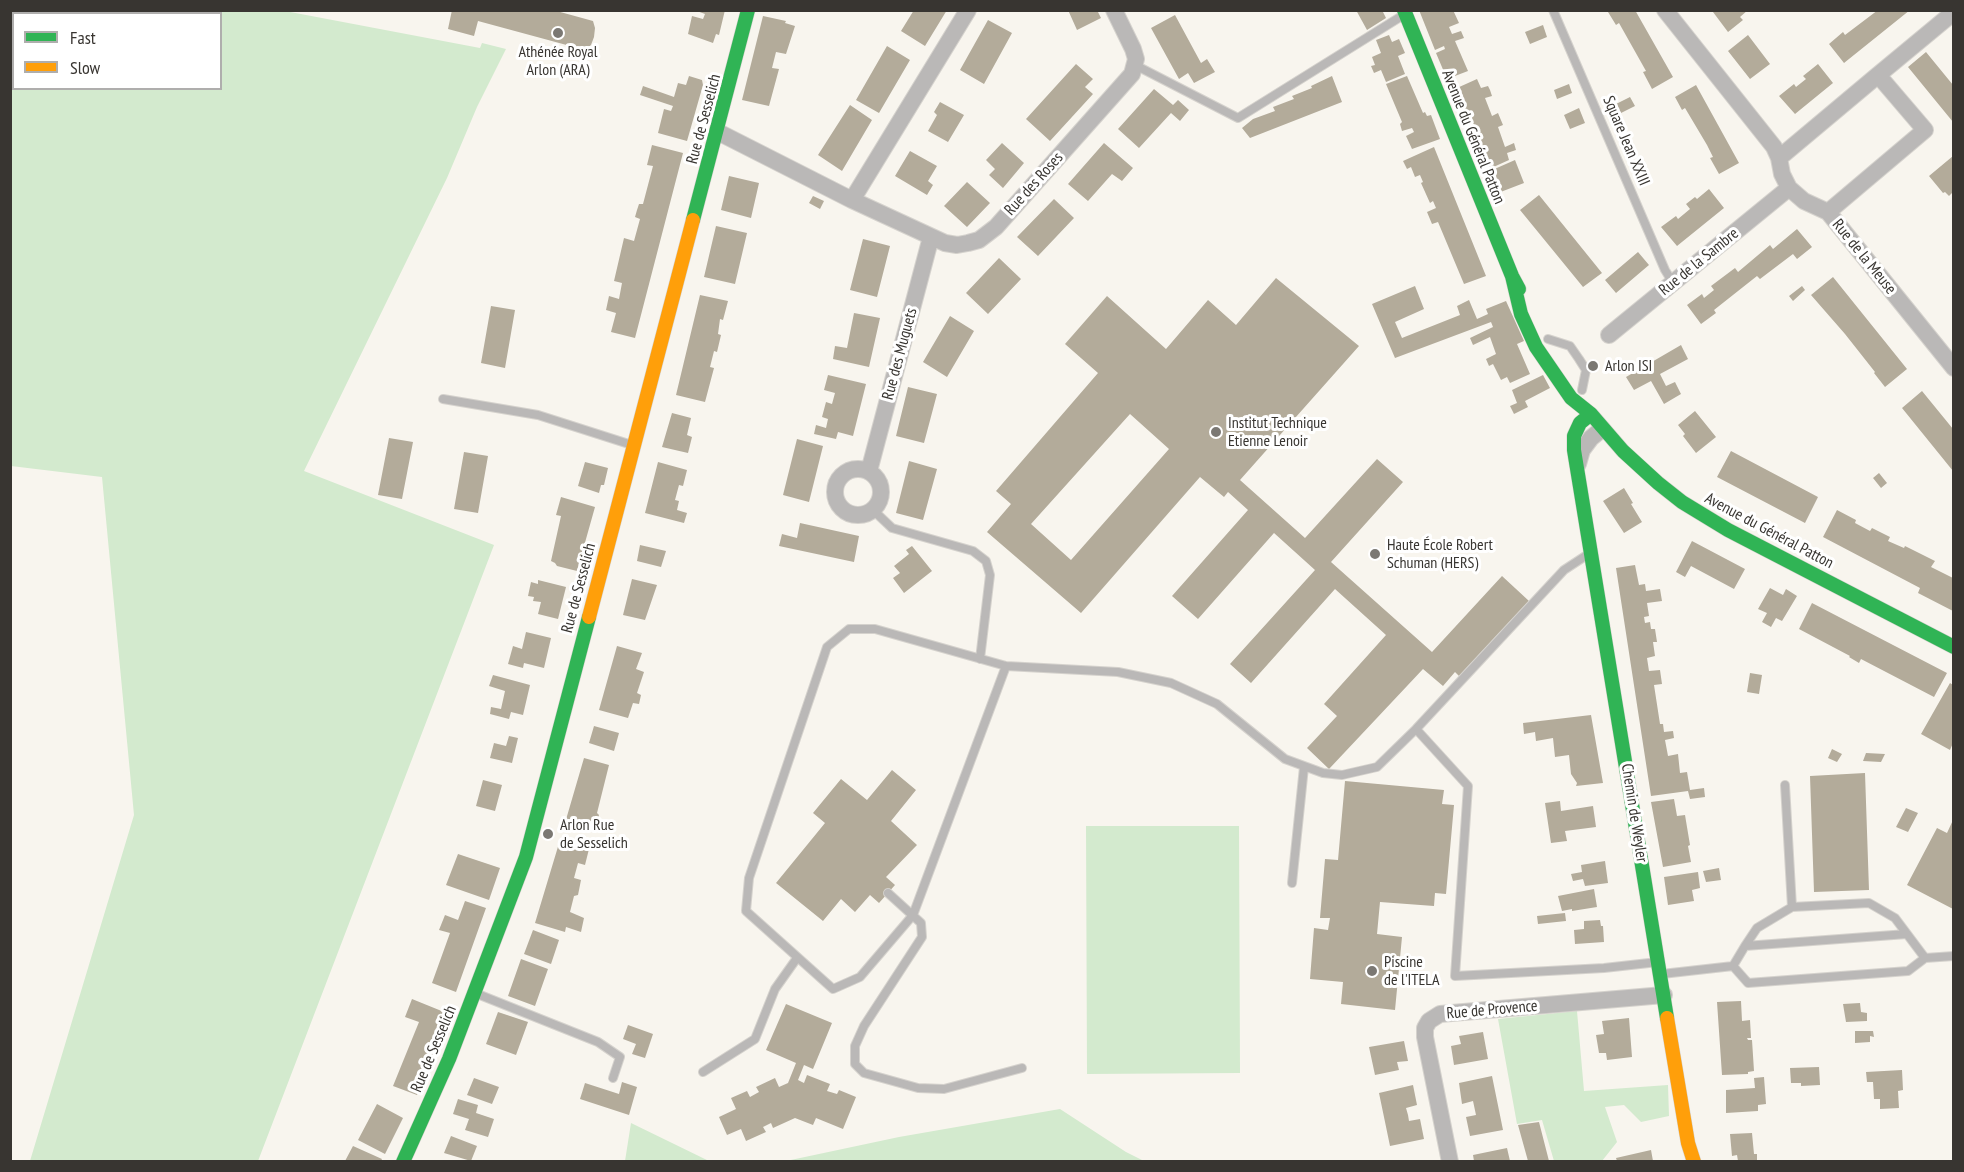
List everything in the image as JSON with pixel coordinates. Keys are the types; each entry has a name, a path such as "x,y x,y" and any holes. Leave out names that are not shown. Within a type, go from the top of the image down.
{"street":[{"name":"Rue de Sesselich","path":"403,1161 449,1059 526,857 633,445 718,132 748,10"},
{"path":"852,200 968,10"},
{"path":"1114,10 1133,49 1135,65"},
{"name":"Avenue du Général Patton","path":"1405,12 1512,276 1538,324 1561,358"},
{"path":"1670,12 1768,139 1779,158 1782,174 1789,188"},
{"path":"1779,158 1953,12"},
{"name":"Rue des Roses","path":"718,132 852,200 931,237 957,245 979,240 996,227 1127,81 1135,65"},
{"path":"1828,212 1925,130 1878,75"},
{"name":"Rue de la Sambre","path":"1609,335 1789,188"},
{"name":"Rue de la Meuse","path":"1789,188 1804,201 1828,212 1953,368"},
{"name":"Rue des Muguets","path":"869,471 931,237"},
{"name":"Avenue du Général Patton","path":"1512,276 1521,314 1536,347 1570,398 1591,414"},
{"name":"Avenue du Général Patton","path":"1572,375 1582,390 1591,414 1602,429 1658,483 1682,502 1728,530 1953,647"},
{"name":"Chemin de Weyler","path":"1591,414 1580,423 1574,436 1574,450 1688,1143 1694,1161"},
{"path":"1578,464 1582,450 1602,429"},
{"path":"854,469 869,471 879,482 881,489 878,504 873,510 859,515 845,511 836,498 835,490 837,483 846,472 854,469"},
{"name":"Rue de Provence","path":"1450,1161 1425,1037 1425,1028 1429,1021 1440,1014 1664,995"}],"lane":[{"name":"Square Jean XXIII","path":"1553,10 1672,284"},
{"path":"1135,65 1238,118 1405,12"},
{"path":"1548,339 1570,346 1579,359 1586,370 1582,390"},
{"path":"443,399 538,415 633,445"},
{"path":"873,510 892,528 974,551 986,561 990,575 980,659"},
{"path":"1006,666 913,915 860,977 832,989 746,911 749,878 827,647 849,629 875,629 1006,666 1118,672 1171,683 1217,704 1285,759 1323,773 1342,775 1377,767 1416,729 1564,570 1592,552"},
{"path":"1416,729 1468,786 1455,976 1604,968 1733,966"},
{"path":"1292,884 1304,767"},
{"path":"1785,784 1792,907"},
{"path":"888,892 921,923 922,937 864,1026 855,1046 855,1064 864,1073 907,1086 926,1089 944,1089 1022,1068"},
{"path":"1733,966 1757,928 1792,907 1869,903 1895,918 1924,958"},
{"path":"1745,946 1907,934"},
{"path":"1733,966 1748,983 1908,971 1924,958 1953,956"},
{"path":"703,1072 755,1039 775,989 797,958"},
{"path":"475,993 598,1042 620,1057 613,1078"}],"green space":[{"path":"11,10 285,11 480,48 482,43 506,49 477,107 447,178 304,471 494,545 258,1161 30,1161 134,815 102,477 11,466"},
{"path":"1086,826 1239,826 1240,1073 1087,1074"},
{"path":"1577,1011 1584,1091 1668,1085 1669,1116 1641,1122 1624,1105 1605,1107 1617,1142 1602,1161 1554,1161 1542,1120 1517,1124 1498,1019"},
{"path":"1060,1109 1126,1152 1144,1161 786,1161 899,1137"},
{"path":"631,1123 709,1161 625,1161"}],"building":[{"name":"Athénée Royal Arlon (ARA)","path":"452,10 553,10 593,21 594,37 591,45 585,50 478,21 474,36 448,29"},
{"path":"694,10 725,10 719,35 716,34 713,43 688,34 692,16 703,19 705,14"},
{"path":"914,10 947,10 925,46 901,31"},
{"path":"1068,10 1097,10 1101,18 1077,30"},
{"path":"1356,10 1382,10 1386,18 1367,30"},
{"path":"1419,10 1453,10 1459,23 1449,27 1452,34 1461,31 1464,38 1455,41 1468,71 1447,79 1436,53 1445,49 1444,46 1435,50"},
{"path":"1610,10 1635,10 1673,77 1652,89 1643,72 1646,71 1619,23 1616,25 1608,12"},
{"path":"1714,10 1748,10 1740,17 1743,20 1728,32 1713,12"},
{"path":"1878,10 1910,10 1844,63 1829,44 1843,32 1845,35"},
{"path":"1175,15 1201,63 1207,59 1215,72 1194,83 1188,73 1179,79 1151,28"},
{"path":"763,16 786,21 785,23 795,26 786,54 776,52 772,68 779,69 769,106 742,100"},
{"path":"988,20 1012,33 984,84 960,70"},
{"path":"1543,25 1547,37 1530,44 1525,32"},
{"path":"1389,35 1392,42 1399,39 1405,53 1398,56 1405,74 1386,82 1381,70 1374,73 1371,66 1375,65 1372,57 1381,53 1376,40"},
{"path":"1748,35 1770,64 1750,79 1728,51"},
{"path":"887,46 910,60 879,113 856,100"},
{"path":"1926,52 1953,85 1953,122 1908,67"},
{"path":"1076,64 1093,79 1085,87 1093,94 1050,141 1026,119"},
{"path":"1818,64 1833,83 1795,114 1779,96 1794,84 1796,87 1806,79 1803,76"},
{"path":"689,76 702,80 703,85 687,141 658,133 664,109 671,111 673,106 640,95 643,86 674,97 678,83 686,85"},
{"path":"1332,76 1342,102 1250,138 1242,128 1253,119 1275,111 1273,107 1294,99 1292,96"},
{"path":"1407,76 1423,113 1425,112 1427,116 1431,115 1440,139 1412,149 1406,136 1414,132 1412,128 1402,131 1400,124 1402,122 1386,84"},
{"path":"1477,79 1481,88 1488,86 1490,90 1492,96 1485,98 1492,116 1498,113 1503,125 1498,127 1505,147 1514,143 1516,150 1507,153 1509,160 1489,169 1457,88"},
{"path":"1569,84 1572,93 1557,99 1554,90"},
{"path":"1696,85 1739,163 1719,174 1710,158 1713,157 1707,145 1685,108 1682,110 1675,97"},
{"path":"1154,89 1173,105 1178,100 1189,110 1180,121 1171,113 1139,148 1118,129"},
{"path":"1630,97 1635,106 1621,113 1616,104"},
{"path":"940,102 964,115 948,142 928,131 937,115 934,112"},
{"path":"850,105 872,120 842,171 818,155"},
{"path":"1579,108 1585,123 1570,129 1564,115"},
{"path":"1002,143 1024,163 1003,188 989,175 995,169 986,160"},
{"path":"1104,143 1133,168 1122,181 1112,174 1088,201 1068,184"},
{"path":"652,145 683,153 635,338 611,332 616,313 606,310 609,296 619,299 622,283 614,281 624,238 634,241 640,219 635,217 639,204 643,204 653,166 647,165"},
{"path":"1434,147 1486,276 1464,284 1438,222 1432,224 1427,212 1436,208 1433,201 1430,203 1420,175 1415,177 1411,167 1407,169 1403,161"},
{"path":"910,151 937,166 928,181 933,185 927,195 895,176"},
{"path":"1953,156 1953,192 1949,196 1943,193 1929,176"},
{"path":"1515,160 1524,183 1498,193 1490,171"},
{"path":"729,176 759,183 751,218 721,210"},
{"path":"967,182 990,203 967,227 944,206"},
{"path":"1709,189 1724,208 1677,246 1661,227 1676,216 1678,219 1690,209 1686,204 1695,197 1697,199"},
{"path":"1539,195 1602,273 1583,287 1520,210"},
{"path":"813,196 824,201 820,209 809,203"},
{"path":"1054,199 1074,218 1038,256 1017,237"},
{"path":"716,226 747,233 735,284 704,277"},
{"path":"1797,229 1812,247 1797,259 1793,254 1760,279 1757,276 1714,310 1716,313 1701,324 1687,305 1702,294 1704,298 1714,290 1711,286 1735,268 1738,272 1770,245 1773,249"},
{"path":"863,239 890,246 877,297 850,290"},
{"path":"1638,252 1649,265 1616,293 1605,280"},
{"path":"999,258 1021,279 988,314 966,293"},
{"path":"1833,277 1907,369 1885,387 1845,334 1811,295"},
{"name":"Institut Technique Etienne Lenoir","path":"1276,278 1359,346 1240,480 1305,538 1377,459 1403,482 1331,562 1432,652 1502,576 1529,601 1459,676 1455,672 1443,686 1423,669 1329,769 1307,748 1337,716 1324,704 1386,635 1335,589 1251,683 1230,664 1315,570 1274,533 1198,619 1172,596 1248,510 1228,492 1224,497 1200,477 1081,613 987,532 1011,504 996,491 1098,373 1065,344 1107,296 1166,349 1208,300 1236,325","holes":["1130,414 1169,449 1071,560 1031,524"]},
{"path":"1415,286 1424,309 1395,322 1402,338 1460,315 1457,306 1469,300 1477,319 1488,314 1486,309 1506,301 1524,341 1517,344 1530,374 1510,383 1507,377 1501,380 1493,364 1489,366 1486,359 1496,354 1490,337 1473,345 1470,338 1493,327 1491,322 1395,358 1372,304"},
{"path":"1802,286 1805,290 1793,301 1789,296"},
{"path":"700,295 728,301 723,320 720,319 718,334 721,335 710,367 714,368 705,402 676,395"},
{"path":"491,306 515,310 505,368 481,363"},
{"path":"854,313 880,318 869,367 833,359 835,346 847,348"},
{"path":"950,316 974,331 947,377 923,362"},
{"path":"1681,345 1688,359 1660,374 1666,386 1675,382 1681,394 1664,404 1651,381 1634,390 1626,377"},
{"path":"828,375 866,384 853,436 838,432 836,439 814,434 816,425 826,428 828,419 822,417 826,402 832,404 835,393 824,390"},
{"path":"1543,375 1550,388 1525,401 1528,407 1514,414 1510,406 1517,403 1512,390"},
{"path":"908,387 937,394 924,443 896,436"},
{"path":"1922,391 1953,429 1953,471 1902,408"},
{"path":"1695,411 1716,437 1696,453 1678,425"},
{"path":"672,413 691,418 687,435 692,437 688,453 662,447"},
{"path":"389,438 413,442 402,499 378,495"},
{"path":"797,439 823,446 809,502 783,495"},
{"path":"1731,451 1818,497 1805,523 1717,477"},
{"path":"464,452 488,456 478,513 454,509"},
{"path":"909,461 937,469 923,520 896,513"},
{"path":"585,462 608,468 604,485 601,485 599,493 578,486"},
{"path":"658,462 687,470 683,486 679,485 675,500 679,501 677,510 687,513 684,523 645,513"},
{"path":"1879,473 1887,483 1881,488 1873,478"},
{"path":"1624,488 1642,522 1624,533 1603,501"},
{"path":"561,497 595,507 577,571 557,566 551,561 561,516 556,515"},
{"path":"1837,510 1870,531 1872,528 1890,537 1888,541 1904,548 1905,546 1935,561 1931,567 1953,578 1953,611 1918,593 1920,588 1823,537"},
{"path":"800,523 859,536 854,562 779,546 782,534 797,538"},
{"path":"1692,541 1745,569 1734,589 1691,566 1685,577 1676,572"},
{"path":"640,545 666,551 661,567 637,561"},
{"path":"912,546 932,571 904,593 893,578 900,573 894,566 909,554 906,550"},
{"path":"1635,565 1639,585 1645,584 1646,591 1660,589 1662,601 1647,603 1649,616 1644,617 1645,623 1650,622 1651,629 1655,629 1657,642 1653,642 1655,656 1647,658 1649,671 1660,670 1662,684 1654,685 1660,724 1663,724 1664,732 1673,731 1674,738 1665,740 1668,756 1678,754 1680,773 1687,772 1690,790 1704,788 1705,797 1690,799 1688,791 1651,796 1616,568"},
{"path":"632,579 657,585 645,620 623,615"},
{"path":"538,580 566,587 558,619 538,614 541,602 533,601 534,597 528,596 531,582 538,584"},
{"path":"1770,588 1783,595 1786,589 1797,596 1782,621 1776,618 1771,627 1762,622 1767,613 1758,609"},
{"path":"1812,603 1947,673 1934,697 1861,659 1859,663 1799,629"},
{"path":"526,632 551,638 544,668 524,663 523,668 508,664 513,646 522,649"},
{"path":"617,646 642,653 636,669 644,672 637,693 641,695 639,704 633,703 628,718 599,710"},
{"path":"1750,673 1762,675 1759,694 1747,692"},
{"path":"493,675 530,685 523,715 511,712 509,719 490,714 491,707 501,709 505,691 489,686"},
{"path":"1950,683 1953,685 1953,743 1950,750 1921,734"},
{"path":"1591,715 1603,783 1576,786 1577,783 1571,774 1569,755 1555,757 1553,738 1536,741 1535,732 1524,734 1523,723"},
{"path":"594,726 619,733 614,751 589,743"},
{"path":"509,736 518,738 512,763 490,758 494,743 506,746"},
{"path":"1832,749 1842,754 1837,762 1828,758"},
{"path":"1866,753 1885,754 1881,762 1863,761"},
{"path":"584,758 609,765 595,831 565,823"},
{"path":"892,770 916,790 891,821 917,845 886,877 895,885 879,903 870,895 855,912 841,899 823,921 776,883 825,823 813,813 841,779 867,800"},
{"path":"1865,773 1869,890 1814,892 1810,776"},
{"path":"483,780 502,785 495,811 476,806"},
{"path":"1345,781 1444,790 1442,804 1454,805 1446,894 1435,893 1434,906 1380,902 1377,934 1402,937 1395,1010 1341,1004 1343,982 1310,979 1314,928 1328,930 1330,918 1320,918 1325,859 1338,860"},
{"path":"1674,799 1677,816 1685,815 1691,862 1663,867 1651,802"},
{"path":"1560,801 1561,811 1593,806 1596,827 1565,831 1567,841 1551,843 1545,803"},
{"path":"1906,808 1918,813 1908,832 1896,827"},
{"path":"1953,820 1953,909 1907,885 1937,828 1947,833"},
{"path":"560,840 589,849 585,865 578,863 574,878 581,880 578,895 574,896 570,912 584,918 581,932 566,927 565,932 535,923"},
{"path":"458,854 500,868 489,900 446,885"},
{"path":"1605,861 1608,883 1585,886 1583,879 1573,881 1571,874 1582,872 1581,865"},
{"path":"1719,868 1721,880 1706,882 1703,871"},
{"path":"1698,872 1700,888 1692,890 1694,901 1668,905 1664,877"},
{"path":"1594,889 1597,907 1562,911 1558,896"},
{"path":"465,901 486,908 456,992 432,983 450,933 439,930 445,915 458,920"},
{"path":"1565,913 1566,921 1538,924 1537,916"},
{"path":"1600,920 1603,926 1604,942 1575,944 1574,930 1584,929 1584,921"},
{"path":"533,930 559,940 551,964 524,954"},
{"path":"521,959 548,969 535,1006 508,996"},
{"path":"412,999 449,1014 417,1095 393,1086 419,1022 405,1017"},
{"path":"1741,1001 1742,1021 1750,1020 1751,1038 1747,1038 1752,1040 1754,1071 1748,1074 1722,1075 1717,1002"},
{"path":"1860,1003 1861,1012 1867,1013 1867,1021 1846,1022 1843,1004"},
{"path":"786,1004 832,1023 813,1069 804,1065 798,1080 804,1083 807,1075 830,1084 827,1091 837,1094 839,1090 856,1097 843,1129 816,1118 813,1125 795,1118 773,1128 771,1123 763,1127 766,1132 746,1141 741,1129 727,1135 719,1117 736,1109 731,1098 747,1091 750,1097 759,1092 756,1087 775,1078 779,1087 788,1083 796,1063 766,1050"},
{"path":"498,1012 528,1022 516,1055 486,1044"},
{"path":"1629,1018 1632,1057 1607,1060 1606,1053 1599,1053 1596,1035 1604,1034 1602,1021"},
{"path":"628,1025 653,1034 645,1058 632,1054 636,1044 623,1039"},
{"path":"1855,1031 1873,1031 1874,1037 1870,1036 1870,1042 1855,1043"},
{"path":"1483,1032 1488,1059 1454,1065 1451,1046 1461,1044 1459,1036"},
{"path":"1404,1041 1408,1061 1397,1062 1399,1070 1375,1075 1369,1047"},
{"path":"1819,1067 1820,1085 1801,1086 1801,1083 1791,1083 1790,1068"},
{"path":"1902,1070 1903,1090 1898,1091 1899,1108 1880,1109 1880,1099 1874,1099 1873,1082 1867,1082 1866,1072"},
{"path":"1492,1076 1503,1130 1470,1136 1466,1117 1476,1115 1473,1101 1462,1104 1459,1083"},
{"path":"1764,1077 1766,1104 1758,1105 1758,1111 1726,1113 1726,1090 1755,1088 1754,1078"},
{"path":"474,1078 499,1087 492,1104 467,1095"},
{"path":"622,1082 637,1087 629,1115 580,1099 585,1083 619,1094"},
{"path":"1413,1085 1417,1105 1406,1108 1409,1121 1420,1119 1424,1139 1390,1146 1379,1093"},
{"path":"458,1099 478,1105 476,1113 494,1119 488,1137 465,1130 469,1119 453,1114"},
{"path":"377,1104 403,1118 385,1154 358,1140"},
{"path":"1539,1122 1549,1161 1528,1161 1518,1125"},
{"path":"1752,1133 1757,1161 1738,1161 1737,1155 1732,1156 1730,1134"},
{"path":"451,1136 477,1146 471,1161 444,1153"},
{"path":"353,1146 382,1159 381,1161 345,1161"},
{"path":"1507,1148 1510,1161 1474,1161 1473,1155"},
{"path":"1651,1150 1653,1161 1617,1161 1616,1158"}],"traffic: fast":[{"path":"693,220 748,10"},
{"path":"1404,10 1519,289"},
{"path":"1512,276 1521,314 1536,347 1571,398 1591,414 1623,451 1658,483 1682,502 1728,530 1954,647"},
{"path":"1591,414 1580,423 1574,436 1574,450 1667,1018"},
{"path":"403,1162 449,1059 526,857 589,617"}],"traffic: slow":[{"path":"589,617 693,220"},
{"path":"1667,1018 1688,1143 1694,1162"}],"place":[{"name":"Athénée Royal Arlon (ARA)","path":"558,33"},
{"name":"Arlon ISI","path":"1593,366"},
{"name":"Institut Technique Etienne Lenoir","path":"1216,432"},
{"name":"Haute École Robert Schuman (HERS)","path":"1375,554"},
{"name":"Arlon Rue de Sesselich","path":"548,834"},
{"name":"Piscine de l'ITELA","path":"1372,971"}]}
